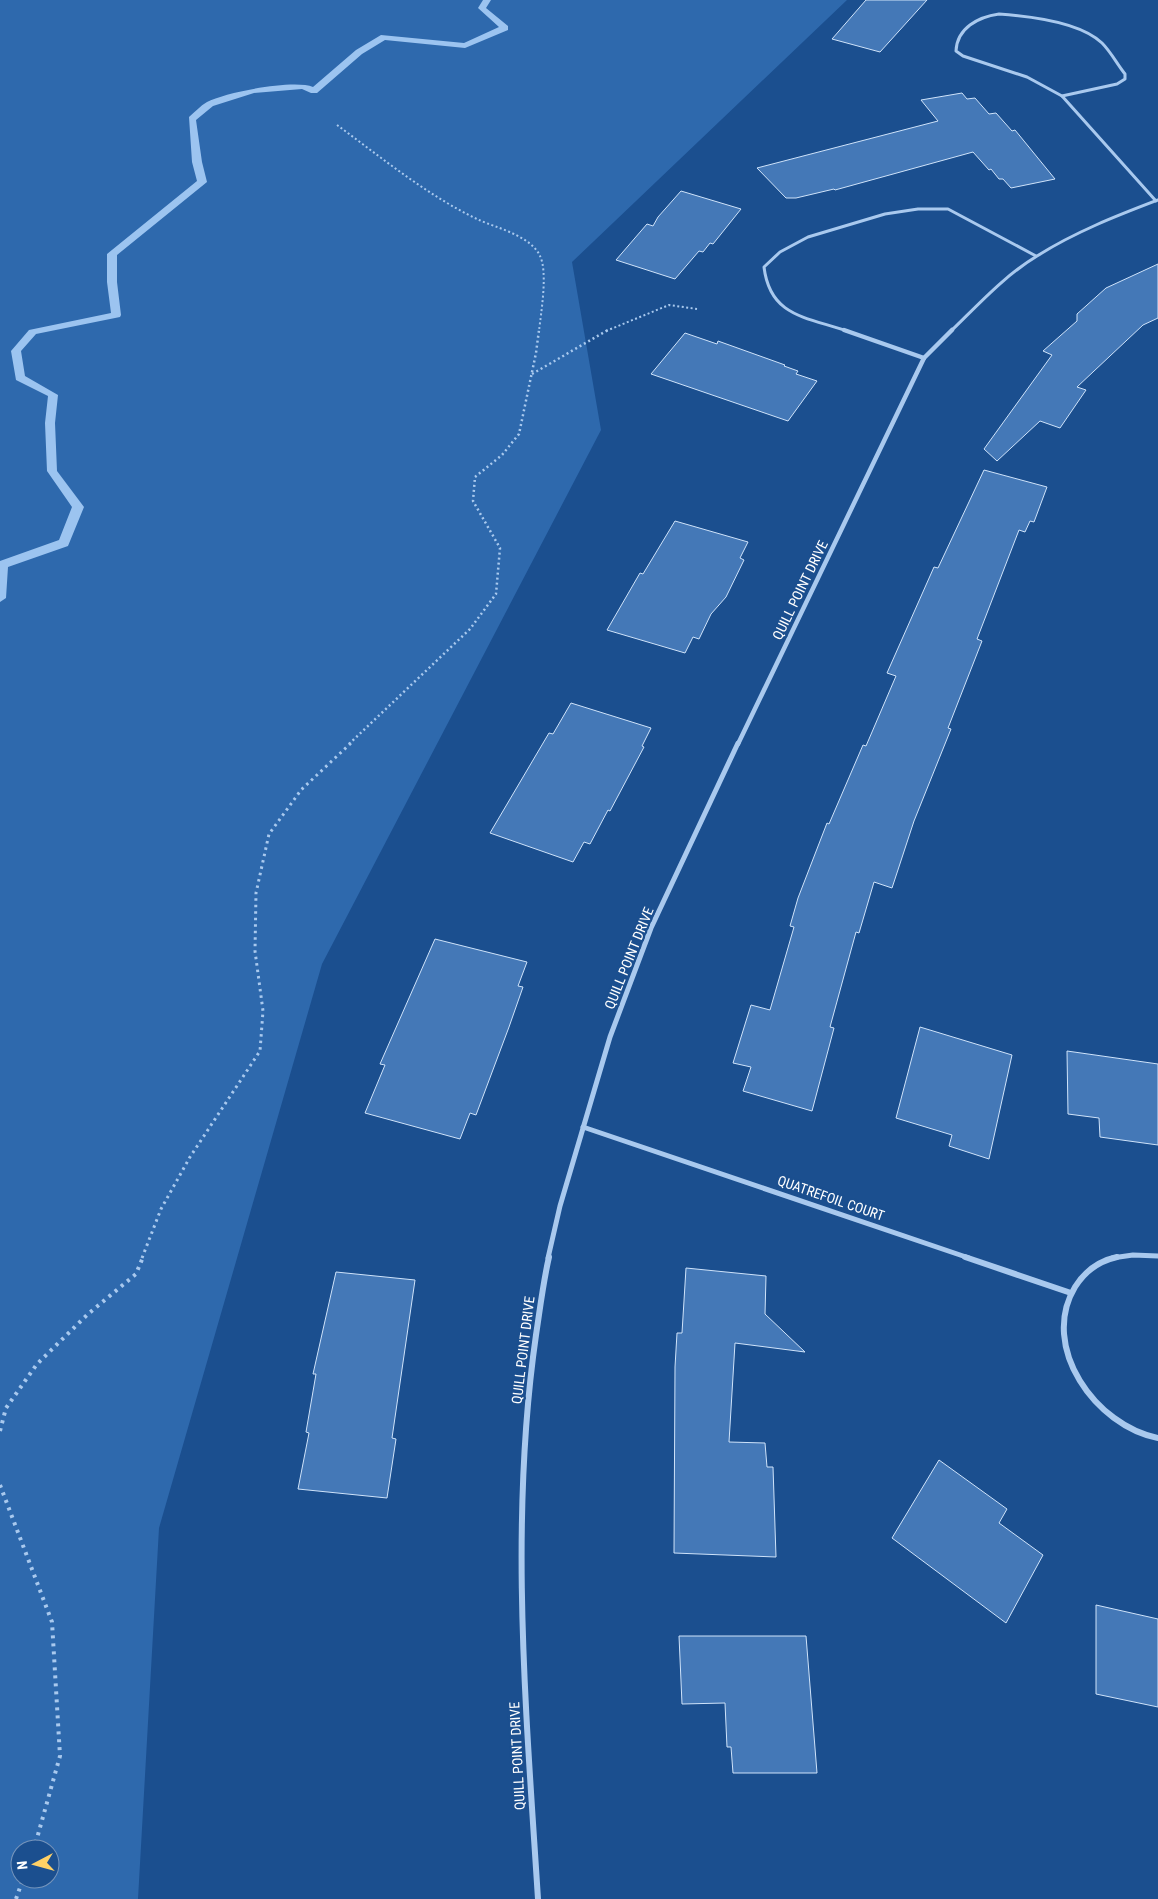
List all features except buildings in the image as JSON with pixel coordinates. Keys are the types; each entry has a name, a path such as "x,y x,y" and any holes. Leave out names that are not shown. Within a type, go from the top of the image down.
{"street":[{"path":"1062,96 1117,84 1125,79 1125,74 1100,42 1090,35 1035,18 989,14 959,34 955,43 956,51 963,56 1020,74 1046,85 1062,96 1157,200"},
{"name":"QUILL POINT DRIVE","path":"538,1899 524,1677 521,1502 528,1391 545,1273 560,1206 610,1037 651,928 924,358 998,286 1036,256 1089,227 1157,200"},
{"path":"924,358 786,310 773,300 766,283 764,267 780,252 808,237 885,214 918,209 948,209 1036,256"},
{"name":"QUATREFOIL COURT","path":"583,1127 1071,1293"},
{"path":"1158,1256 1135,1254 1108,1259 1086,1273 1071,1293 1063,1319 1066,1348 1077,1377 1096,1403 1123,1424 1158,1438"}],"path":[{"path":"0,1432 6,1408 37,1364 88,1314 136,1274 161,1209 190,1157 260,1051 263,1010 255,951 256,894 269,834 301,790 470,629 496,594 500,548 473,501 475,477 502,455 519,434 532,374 544,287 540,256 524,239 477,219 425,189 337,125"},
{"path":"532,374 610,329 669,305 697,309"},
{"path":"0,1485 52,1622 60,1756 37,1839"}],"shaded area":[{"path":"0,0 847,0 572,262 601,430 322,964 159,1528 138,1899 0,1899"}],"waterway":[{"path":"0,598 2,565 64,543 78,507 52,471 50,423 53,395 20,378 16,351 33,332 116,315 112,282 112,254 202,182 197,162 192,119 210,104 253,91 303,86 314,91 359,52 384,37 465,46 505,28 482,8 487,0"}]}
